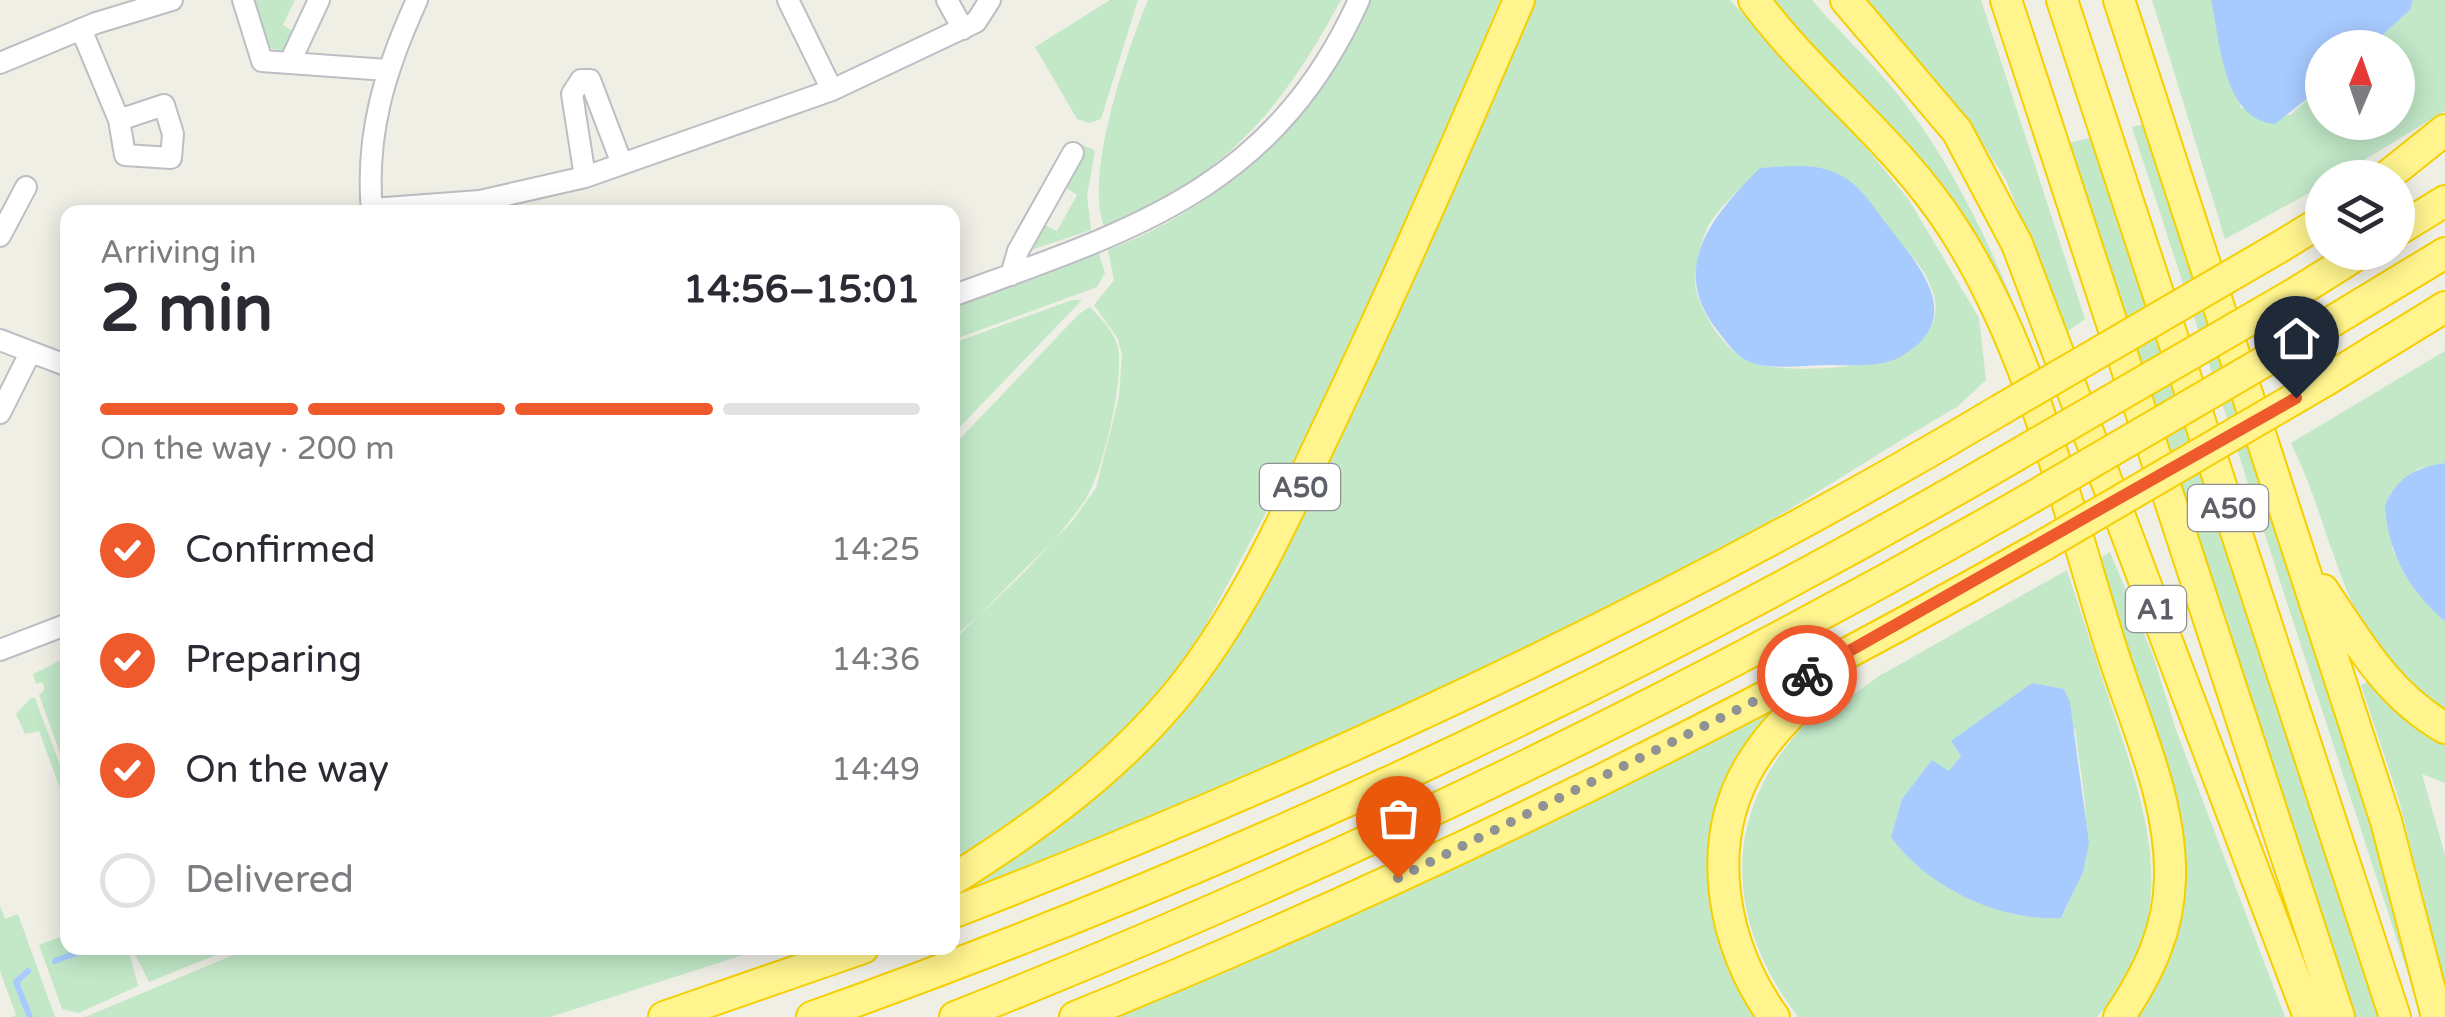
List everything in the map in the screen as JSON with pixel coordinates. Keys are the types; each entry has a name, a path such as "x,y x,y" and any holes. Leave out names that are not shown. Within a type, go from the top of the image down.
{"highway":[{"name":"A50","path":"960,875 1057,812 1104,772 1174,698 1212,648 1281,527 1381,316 1519,0"},
{"path":"1754,0 1879,133 1945,216 1995,304 2037,417 2149,764 2169,844 2168,912 2154,958 2119,1017"},
{"name":"A1","path":"1846,0 1957,131 2017,244 2309,1017"},
{"name":"A50","path":"2006,0 2339,1017"},
{"name":"A50","path":"2062,0 2395,1017"},
{"name":"A50","path":"2119,0 2386,821 2437,1017"},
{"name":"A50","path":"2132,0 2132,40"},
{"path":"2408,160 2445,130"},
{"path":"2415,165 2445,146"},
{"path":"2415,220 2445,201"},
{"path":"960,910 1142,840 1488,683 1822,513 2305,231"},
{"path":"955,1017 1224,908 1538,762 1733,664 2029,498 2445,253"},
{"path":"812,1017 1117,900 1454,754 1718,624 2332,270"},
{"path":"1074,1017 1467,846 1871,643 2328,379 2445,306"},
{"path":"2373,351 2445,325"},
{"path":"2304,560 2379,675 2411,708 2445,728"},
{"path":"1774,1017 1744,971 1730,930 1724,876 1728,830 1750,766 1779,725 1871,643"},
{"path":"648,1017 796,955"},
{"path":"664,1017 842,955"}],"street":[{"path":"0,63 81,29 172,0"},
{"path":"243,0 262,60 387,70"},
{"path":"290,62 319,0"},
{"path":"372,205 370,156 387,70 417,0"},
{"path":"788,0 832,90"},
{"path":"947,0 963,29"},
{"path":"432,205 480,201 585,177 832,90 976,22 990,0"},
{"path":"960,293 1135,228 1230,169 1281,121 1347,26 1358,0"},
{"path":"81,29 119,120"},
{"path":"585,177 572,94 581,80 590,80 622,164"},
{"path":"1011,275 1018,250 1073,153"},
{"path":"0,236 26,187"},
{"path":"0,340 29,355 60,364"},
{"path":"0,414 29,355"},
{"path":"0,650 60,627"}],"green space":[{"path":"250,0 295,0 283,25 296,33 289,53 265,47"},
{"path":"1110,0 1138,0 1101,119 1089,123 1077,119 1035,47"},
{"path":"1148,0 1341,0 1295,76 1245,137 1184,186 1104,226 1099,177 1104,146 1129,49"},
{"path":"1371,0 1500,0 1415,205 1324,404 1202,632 1154,700 1081,775 960,860 960,634 1071,523 1096,488 1119,397 1122,355 1118,339 1094,305 1114,280 1108,250 1194,207 1264,151 1294,118 1347,43"},
{"path":"1527,0 1730,0 1837,112 1909,200 1979,318 1986,380 1957,407 1704,559 1523,652 1338,738 963,897 960,884 1184,693","holes":["1761,168 1822,170 1846,183 1927,277 1934,296 1934,321 1921,340 1898,354 1837,367 1805,369 1756,364 1736,354 1704,312 1695,276 1710,223"]},
{"path":"1764,0 1812,0 1900,97 1960,189 2007,287 2034,355 2027,359 1992,277"},
{"path":"1864,0 1981,0 2085,319 2067,332 2006,180 1972,127"},
{"path":"2152,0 2211,0 2241,108 2290,115 2305,102 2305,140 2397,140 2364,160 2305,160 2305,195 2225,239"},
{"path":"2413,0 2445,0 2445,111 2415,129 2415,30 2388,30 2410,10"},
{"path":"2149,123 2390,860 2422,1017 2132,127"},
{"path":"2094,137 2383,1017 2352,1017 2064,144"},
{"path":"1082,145 1095,150 1087,196 1091,230 1025,252 1041,223 1057,231 1077,195 1063,186"},
{"path":"1098,251 1105,273 1097,287 960,337 960,301"},
{"path":"1072,300 1082,300 960,427 960,340"},
{"path":"1090,307 1102,319 1117,344 1119,358 1111,423 1099,469 1085,500 1040,556 960,632 960,439"},
{"path":"2445,351 2445,463 2417,469 2392,548 2406,577 2445,621 2445,713 2410,687 2383,657 2363,625 2291,443"},
{"path":"2110,552 2154,658 2176,730 2285,1017 2129,1017 2174,920 2094,562"},
{"path":"2067,570 2130,762 2148,837 2151,875 2149,911 2140,947 2123,982 2097,1017 1798,1017 1773,978 1755,940 1745,901 1742,862 1748,823 1762,786 1784,749 1815,714 1822,718 1879,676","holes":["2075,729 2085,803 2085,847 2081,869 2061,918 1891,838 1902,799 1932,761 1949,771 1961,756"]},
{"path":"60,660 60,753 39,695 45,689 42,682 36,684 33,674"},
{"path":"2370,681 2445,739 2445,783 2422,774 2445,855 2445,986 2399,800 2361,685"},
{"path":"35,698 60,765 60,788 39,731 25,734 16,714"},
{"path":"1787,703 1717,827 1764,1017 1119,1017 1457,868"},
{"path":"0,906 5,919 18,914 55,1017 12,1017 16,1015 0,971"},
{"path":"60,937 60,955 130,955 138,986 79,1013 62,1009 39,945"},
{"path":"136,955 216,955 149,982"},
{"path":"233,955 743,955 550,1017 85,1017"}],"water":[{"path":"2211,0 2413,0 2410,10 2388,30 2305,30 2305,100 2275,124 2244,109 2234,94 2221,56"},
{"path":"1760,168 1823,169 1842,176 1862,192 1913,259 1931,293 1931,326 1920,342 1892,361 1863,365 1764,366 1734,351 1703,307 1696,284 1697,263 1713,222"},
{"path":"2445,463 2445,621 2421,597 2403,570 2391,540 2385,506 2395,488 2408,476"},
{"path":"2032,683 2064,689 2070,703 2089,843 2083,872 2061,918 2013,914 1967,898 1924,872 1891,837 1902,799 1932,760 1949,771 1961,756 1951,741"}],"waterway":[{"path":"55,961 71,955"},
{"path":"28,971 16,982 30,1017"}],"way so far":[{"path":"1398,878 1587,788 1807,675"}],"route":[{"path":"1807,675 1871,643 2296,398"}]}
